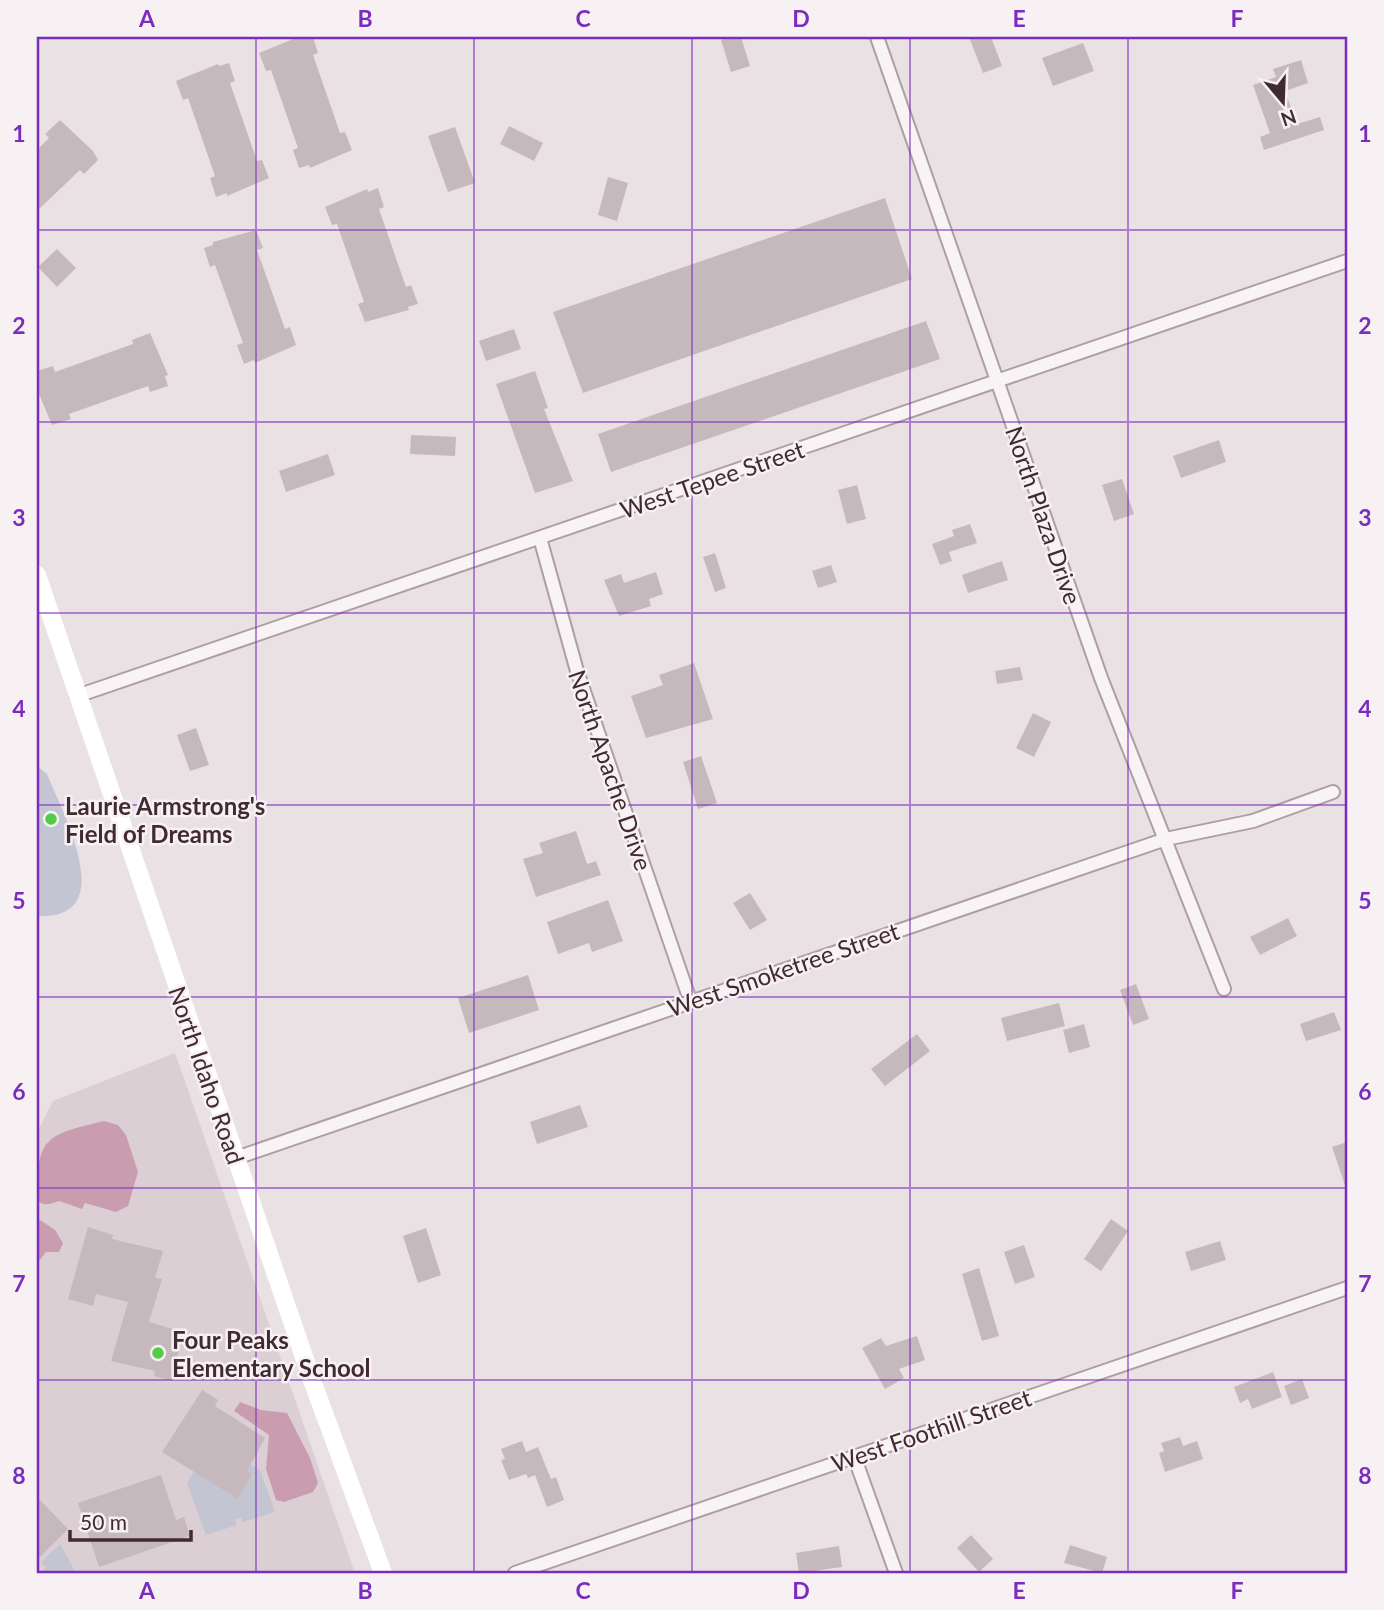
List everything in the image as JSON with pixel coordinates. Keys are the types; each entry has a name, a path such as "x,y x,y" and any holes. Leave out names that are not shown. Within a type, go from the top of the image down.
{"street":[{"name":"North Plaza Drive","path":"877,37 1101,678 1224,989"},
{"name":"West Tepee Street","path":"77,696 1347,261"},
{"name":"North Apache Drive","path":"540,538 576,671 690,1000"},
{"name":"North Idaho Road","path":"37,575 313,1383 383,1573"},
{"name":"West Smoketree Street","path":"236,1158 690,1000 1166,839 1253,821 1333,792"},
{"name":"West Foothill Street","path":"515,1573 1347,1288"},
{"path":"854,1456 896,1573"}],"shaded area":[{"name":"Laurie Armstrong's Field of Dreams","path":"37,766 47,774 64,813 79,861 81,883 77,901 62,913 37,916"},
{"name":"Four Peaks Elementary School","path":"175,1053 355,1573 37,1573 37,1133 53,1101"},
{"path":"104,1121 118,1125 126,1135 138,1172 128,1206 116,1212 85,1203 82,1209 59,1201 42,1204 37,1200 37,1179 39,1163 48,1142 69,1130"},
{"path":"37,1218 55,1230 63,1243 59,1252 46,1252 39,1261"},
{"path":"240,1402 261,1410 287,1413 310,1458 318,1483 313,1492 284,1502 276,1500 266,1469 269,1435 234,1411"},
{"path":"249,1463 260,1470 275,1512 243,1522 241,1518 235,1520 237,1525 206,1535 187,1483 194,1471 238,1499 253,1475 245,1469"},
{"path":"60,1544 76,1573 41,1573 46,1568 41,1562"}],"building":[{"path":"298,37 313,37 318,53 313,55 340,133 345,132 352,150 310,168 309,165 299,168 293,150 298,148 271,70 266,71 259,53"},
{"path":"741,37 750,66 731,72 721,40"},
{"path":"969,37 991,37 1002,66 983,73"},
{"path":"1083,43 1094,71 1053,86 1042,58"},
{"path":"1301,60 1308,83 1285,91 1297,124 1320,117 1324,130 1264,150 1260,137 1270,133 1253,85 1276,77 1273,69"},
{"path":"229,63 235,81 230,83 257,161 262,160 269,178 227,196 227,193 216,197 210,178 215,176 188,98 183,100 176,81 218,64"},
{"path":"60,120 93,151 98,160 84,174 80,170 37,211 37,150 49,138 45,134"},
{"path":"509,126 543,143 534,161 500,144"},
{"path":"455,127 475,183 448,192 428,136"},
{"path":"608,177 628,183 617,221 598,215"},
{"path":"378,188 384,207 379,209 406,287 411,285 418,304 408,307 409,310 365,322 358,304 364,302 337,224 332,225 325,207 367,189 368,192"},
{"path":"885,198 912,279 583,393 553,312"},
{"path":"256,230 263,248 257,250 285,329 290,327 296,345 255,363 254,360 244,364 237,345 243,343 215,265 210,267 204,248 213,245 213,242"},
{"path":"57,249 76,268 57,287 38,267"},
{"path":"926,321 940,359 611,472 598,434"},
{"path":"514,329 521,349 486,361 479,341"},
{"path":"150,333 168,375 165,376 168,386 150,392 148,386 69,414 71,419 52,425 37,389 37,371 53,366 55,372 133,344 132,340"},
{"path":"535,371 548,408 544,409 573,481 535,493 496,384"},
{"path":"411,435 456,437 455,456 410,454"},
{"path":"1219,440 1226,462 1181,478 1173,456"},
{"path":"328,454 335,475 286,492 279,471"},
{"path":"1122,479 1134,514 1114,521 1102,485"},
{"path":"857,485 866,519 847,524 838,490"},
{"path":"970,524 977,543 949,552 952,561 940,565 932,544 954,536 952,530"},
{"path":"715,553 726,588 715,592 703,557"},
{"path":"1002,561 1008,580 968,593 962,575"},
{"path":"831,565 837,582 818,588 812,571"},
{"path":"656,572 663,594 649,599 651,606 619,616 604,580 621,574 624,583"},
{"path":"694,663 713,719 646,738 631,696 663,685 659,675"},
{"path":"1020,667 1023,680 997,684 995,671"},
{"path":"1033,713 1051,722 1034,757 1016,748"},
{"path":"196,728 209,765 190,771 177,735"},
{"path":"701,756 717,803 698,809 683,762"},
{"path":"576,831 587,864 596,861 601,875 536,897 523,859 543,853 539,843"},
{"path":"750,893 767,920 750,930 733,903"},
{"path":"608,900 623,941 592,952 589,943 558,954 547,922"},
{"path":"1288,918 1297,936 1260,955 1250,937"},
{"path":"528,975 539,1010 469,1033 458,998"},
{"path":"1136,984 1149,1019 1133,1025 1120,990"},
{"path":"1059,1003 1065,1026 1007,1041 1001,1018"},
{"path":"1334,1012 1341,1030 1306,1041 1300,1024"},
{"path":"1084,1024 1090,1047 1069,1053 1063,1030"},
{"path":"917,1034 930,1051 885,1086 871,1069"},
{"path":"580,1105 588,1127 537,1144 530,1122"},
{"path":"1347,1142 1347,1185 1345,1185 1332,1147"},
{"path":"1111,1219 1128,1231 1101,1271 1084,1259"},
{"path":"88,1227 113,1235 112,1239 163,1251 155,1278 162,1279 149,1322 183,1332 172,1381 154,1376 155,1371 111,1361 128,1302 96,1294 93,1306 68,1299"},
{"path":"426,1228 441,1275 418,1283 403,1236"},
{"path":"1220,1241 1226,1260 1191,1271 1185,1252"},
{"path":"1024,1245 1035,1277 1015,1284 1004,1252"},
{"path":"979,1268 999,1336 982,1341 962,1274"},
{"path":"917,1336 925,1360 899,1369 904,1378 885,1389 862,1348 881,1338 886,1346"},
{"path":"1273,1372 1282,1397 1252,1409 1248,1399 1240,1403 1234,1387"},
{"path":"1302,1379 1309,1398 1291,1405 1284,1386"},
{"path":"202,1390 218,1400 215,1406 265,1438 247,1471 253,1474 238,1499 162,1452"},
{"path":"1180,1437 1183,1446 1197,1441 1203,1459 1165,1472 1159,1453 1164,1451 1161,1443"},
{"path":"522,1441 526,1452 538,1447 551,1479 556,1477 564,1500 547,1507 535,1475 528,1478 526,1474 509,1480 501,1460 505,1459 501,1449"},
{"path":"161,1475 176,1520 184,1517 190,1536 99,1567 78,1503"},
{"path":"37,1497 68,1529 37,1560"},
{"path":"971,1535 993,1559 979,1572 957,1548"},
{"path":"1070,1545 1107,1557 1102,1573 1064,1563"},
{"path":"839,1546 842,1567 799,1573 796,1553"}],"place":[{"name":"Laurie Armstrong's Field of Dreams","path":"51,819"},
{"name":"Four Peaks Elementary School","path":"158,1353"}]}
